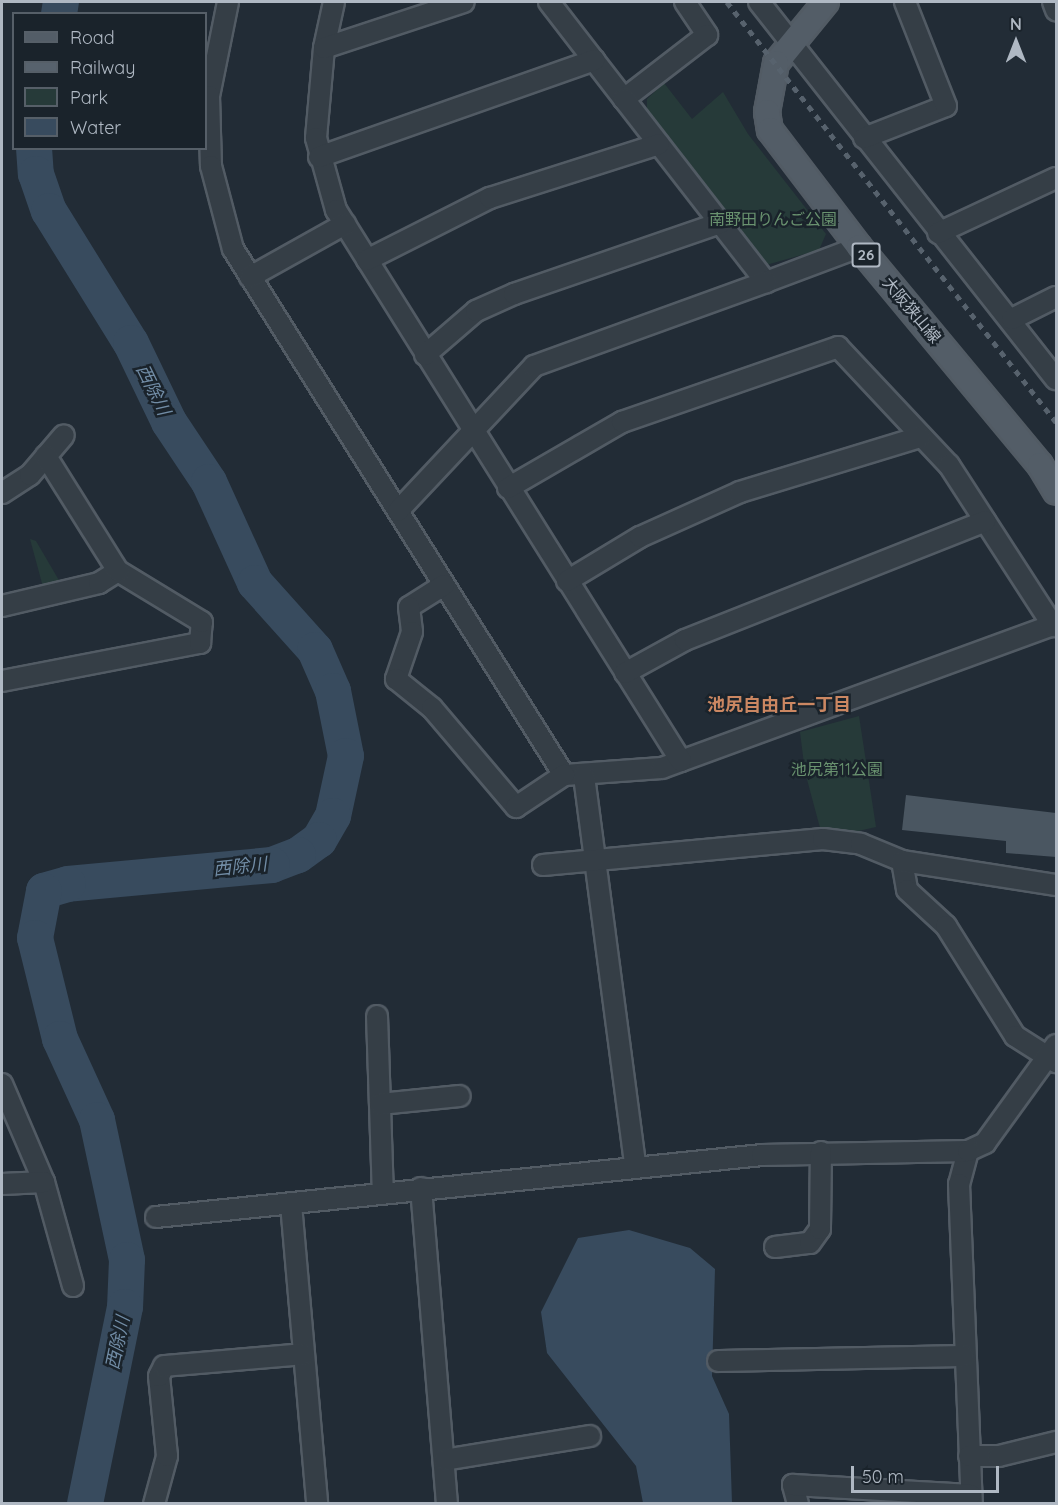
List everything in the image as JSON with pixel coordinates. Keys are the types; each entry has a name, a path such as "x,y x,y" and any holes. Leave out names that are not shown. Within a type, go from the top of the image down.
{"main road":[{"name":"大阪狭山線","path":"826,2 776,63 767,112 770,130 859,247 1040,465 1056,492"}],"street":[{"path":"228,2 209,96 211,166 233,249 564,775"},
{"path":"334,2 324,48 316,115 318,157 345,224 473,433 681,761"},
{"path":"324,48 464,2"},
{"path":"549,2 766,282"},
{"path":"624,99 707,35 685,2"},
{"path":"759,2 793,41 864,138 938,233 1012,319 1056,379"},
{"path":"864,138 946,106 905,2"},
{"path":"1053,2 1056,10"},
{"path":"318,157 594,60"},
{"path":"367,260 490,198 658,144"},
{"path":"938,233 1056,178"},
{"path":"425,355 476,311 514,294 720,222"},
{"path":"250,277 345,224"},
{"path":"398,511 534,366 859,247"},
{"path":"1012,319 1056,297"},
{"path":"444,585 410,607 412,632 396,679 432,708 516,807 564,775 584,776 662,768 1055,625 949,465 920,437 838,346 622,422 508,488"},
{"path":"2,493 30,474 64,435"},
{"path":"567,581 640,537 740,492 920,437"},
{"path":"2,681 200,643 202,622 117,571 46,456"},
{"path":"625,673 686,640 985,521"},
{"path":"2,606 99,584 117,571"},
{"path":"584,776 597,861 635,1166"},
{"path":"543,865 823,839 861,844 902,861 1056,885"},
{"path":"156,1217 635,1166 821,1152 968,1151 985,1143 1054,1055 1015,1036 946,926 907,890 902,861"},
{"path":"377,1016 383,1193"},
{"path":"2,1084 44,1182 73,1286"},
{"path":"380,1104 460,1096"},
{"path":"798,1503 793,1485 972,1499 964,1356 959,1184 968,1151"},
{"path":"775,1247 810,1243 820,1228 821,1152"},
{"path":"2,1184 44,1182"},
{"path":"421,1188 447,1503"},
{"path":"291,1204 317,1503"},
{"path":"154,1503 167,1456 159,1376 164,1366 303,1354"},
{"path":"718,1361 964,1356"},
{"path":"444,1460 590,1436"},
{"path":"969,1456 999,1456 1056,1442"}],"green space":[{"name":"南野田りんご公園","path":"664,83 692,119 723,92 748,134 826,234 819,250 766,265 647,109 647,99"},
{"path":"30,539 36,541 60,582 43,587"},
{"name":"池尻第11公園","path":"859,716 876,827 823,839 805,772 800,732"}],"water":[{"path":"629,1230 690,1248 715,1269 712,1376 729,1414 732,1503 643,1503 636,1466 547,1353 541,1312 578,1238"}],"building":[{"path":"906,795 1056,813 1056,857 1006,853 1006,841 902,830"}],"waterway":[{"name":"西除川","path":"59,12 61,2"},
{"name":"西除川","path":"34,150 36,174 49,211 131,343 169,422 209,482 255,583 315,650 333,691 346,756 333,816 319,840 298,855 272,865 68,884 44,891 35,938 60,1039 97,1120 127,1260 125,1307 85,1504"}],"railway":[{"path":"727,2 1056,422"}],"district":[{"name":"池尻自由丘一丁目","path":"779,705"}]}
